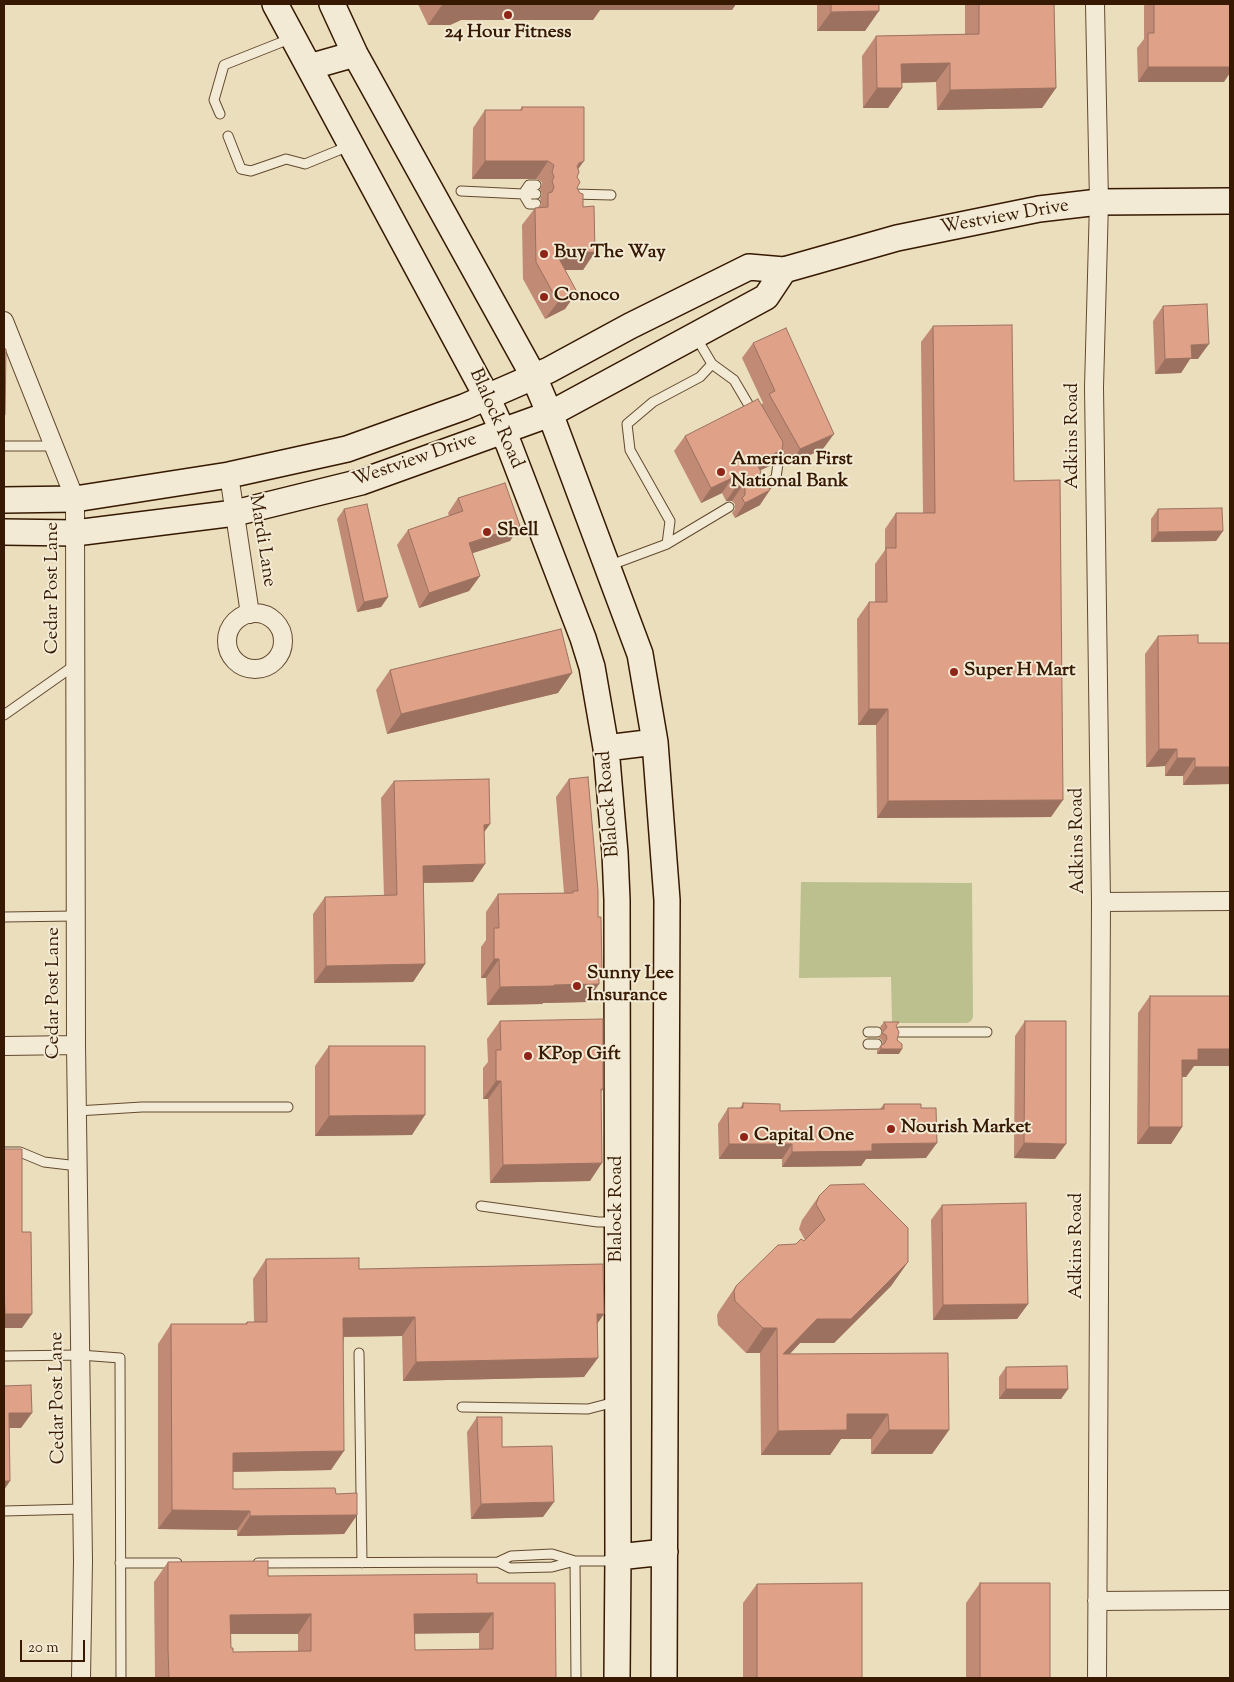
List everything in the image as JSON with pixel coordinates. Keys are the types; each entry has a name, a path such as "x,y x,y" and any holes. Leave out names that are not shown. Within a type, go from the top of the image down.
{"main road":[{"name":"Blalock Road","path":"275,4 487,397 503,431 583,638 592,667 606,748 617,900 617,1678"},
{"path":"332,4 355,54 534,377 550,414 640,654 655,742 667,900 664,1678"},
{"path":"309,68 355,54"},
{"name":"Westview Drive","path":"4,500 75,499 229,475 347,449 464,407 534,377 630,326 749,267 784,270 897,238 1039,209 1099,202 1230,201"},
{"name":"Westview Drive","path":"4,532 75,533 235,513 361,482 550,414 766,296 784,270"},
{"path":"606,748 655,742"},
{"path":"618,1557 665,1552"}],"street":[{"name":"Adkins Road","path":"1094,4 1099,202 1094,387 1101,902 1097,1678"},
{"name":"Cedar Post Lane","path":"4,321 75,499 76,1044 82,1510 81,1678"},
{"name":"Mardi Lane","path":"229,475 250,614"},
{"path":"1101,902 1230,900"},
{"path":"4,1046 76,1044"},
{"path":"1097,1601 1230,1600"}],"lane":[{"path":"220,114 214,100 224,65 293,38"},
{"path":"228,136 240,169 250,172 286,159 305,164 351,145"},
{"path":"523,194 529,185 536,190"},
{"path":"571,190 578,186 587,194 610,195"},
{"path":"461,191 523,194"},
{"path":"523,194 529,204 536,204"},
{"path":"578,205 587,194"},
{"path":"695,335 712,364 734,380 759,422"},
{"path":"667,544 670,521 630,450 627,424 653,402 700,377 712,364"},
{"path":"754,494 776,478 779,456 769,439"},
{"path":"4,446 54,446"},
{"path":"608,566 667,544 729,507"},
{"path":"4,715 75,665"},
{"path":"4,917 76,916"},
{"path":"899,1044 903,1032 987,1032"},
{"path":"77,1111 142,1107 288,1107"},
{"path":"4,1152 20,1152 44,1162 78,1166"},
{"path":"481,1206 598,1222 618,1222"},
{"path":"359,1353 362,1563"},
{"path":"4,1356 80,1355 120,1358 121,1678"},
{"path":"462,1406 588,1409 618,1401"},
{"path":"4,1511 82,1510"},
{"path":"246,1563 498,1562 510,1568 552,1567 575,1561 605,1561 618,1557"},
{"path":"575,1561 576,1678"},
{"path":"120,1563 188,1563"}],"green space":[{"path":"801,882 972,883 973,1017 971,1021 967,1023 892,1023 891,977 799,978"}],"building":[{"path":"441,4 467,4 442,5"},
{"path":"831,4 879,4 879,11 831,12"},
{"path":"979,4 1054,4 1056,88 950,90 950,63 901,64 902,88 877,88 876,36 979,34"},
{"path":"1154,4 1230,4 1230,67 1148,67 1148,33 1154,33"},
{"path":"522,107 584,107 584,161 577,166 579,172 577,177 580,182 577,188 583,194 583,207 594,206 595,252 556,253 577,292 558,302 536,262 535,208 548,207 548,193 552,192 554,187 552,172 554,165 548,161 485,161 485,110 522,110"},
{"path":"1207,304 1209,344 1191,345 1192,358 1165,359 1163,306"},
{"name":"Super H Mart","path":"1012,325 1014,481 1060,480 1063,800 888,801 888,709 869,709 869,602 887,602 886,548 896,548 896,513 935,513 933,326"},
{"path":"786,328 834,434 800,449 769,394 775,391 753,343"},
{"path":"4,349 6,349 5,415 4,415"},
{"name":"American First National Bank","path":"758,399 783,442 782,450 756,462 761,472 759,481 762,484 767,484 770,490 745,503 742,498 745,495 745,489 742,486 737,486 732,478 711,488 685,436"},
{"path":"505,483 520,526 469,543 480,576 429,593 408,530 463,511 458,498"},
{"path":"367,504 388,597 364,602 344,509"},
{"path":"1222,508 1223,531 1158,532 1158,509"},
{"path":"561,629 572,673 401,714 390,670"},
{"path":"1198,635 1198,643 1230,643 1230,767 1195,767 1195,758 1177,758 1177,749 1159,749 1158,636"},
{"path":"588,777 598,891 598,917 601,917 602,972 599,972 599,984 500,987 499,959 494,959 494,928 499,928 498,894 573,893 573,891 578,891 569,779"},
{"path":"489,779 490,824 484,825 485,864 423,866 425,964 326,966 325,897 397,895 394,781"},
{"path":"1150,996 1230,996 1230,1049 1198,1049 1198,1060 1182,1060 1182,1127 1149,1127"},
{"path":"603,1019 603,1089 601,1089 602,1163 503,1165 501,1081 496,1081 496,1050 501,1050 500,1021"},
{"path":"1025,1021 1066,1021 1066,1144 1024,1143"},
{"path":"884,1022 899,1022 896,1026 899,1032 897,1040 902,1044 902,1049 881,1049 881,1045 887,1039 886,1035 882,1033 887,1027"},
{"path":"329,1046 425,1046 425,1115 329,1116"},
{"path":"743,1103 780,1104 780,1111 884,1109 884,1104 921,1104 921,1108 936,1108 937,1143 872,1144 872,1151 792,1152 792,1144 729,1144 728,1108 743,1108"},
{"path":"4,1149 22,1149 22,1232 31,1232 32,1314 5,1314"},
{"path":"864,1184 908,1228 908,1262 851,1319 817,1319 783,1354 948,1353 949,1430 889,1430 888,1414 847,1414 847,1430 778,1431 777,1328 763,1328 735,1301 734,1291 736,1286 778,1245 796,1244 801,1239 804,1241 825,1220 816,1204 819,1196 830,1185"},
{"path":"1026,1203 1028,1304 943,1305 942,1205"},
{"path":"359,1258 359,1269 603,1264 604,1314 597,1314 598,1358 416,1362 415,1317 343,1318 344,1451 233,1453 233,1489 335,1488 336,1494 357,1493 357,1515 250,1516 250,1511 172,1510 171,1324 247,1324 247,1322 267,1322 266,1259"},
{"path":"1067,1366 1068,1389 1006,1389 1006,1367"},
{"path":"31,1385 32,1413 9,1413 10,1481 4,1481 4,1386"},
{"path":"477,1417 502,1417 502,1447 552,1446 554,1502 481,1504"},
{"path":"268,1561 268,1576 477,1574 477,1583 555,1583 556,1678 169,1678 168,1562","holes":["493,1613 493,1649 415,1650 414,1614","311,1614 311,1651 233,1652 233,1648 231,1648 230,1615"]},
{"path":"862,1583 862,1678 757,1678 757,1584"},
{"path":"980,1583 1050,1583 1050,1678 980,1678"}],"place":[{"name":"24 Hour Fitness","path":"508,15"},
{"name":"Buy The Way","path":"544,254"},
{"name":"Conoco","path":"544,297"},
{"name":"American First National Bank","path":"721,472"},
{"name":"Shell","path":"487,532"},
{"name":"Super H Mart","path":"954,672"},
{"name":"Sunny Lee Insurance","path":"577,986"},
{"name":"KPop Gift","path":"528,1056"},
{"name":"Nourish Market","path":"891,1129"},
{"name":"Capital One","path":"744,1137"}]}
